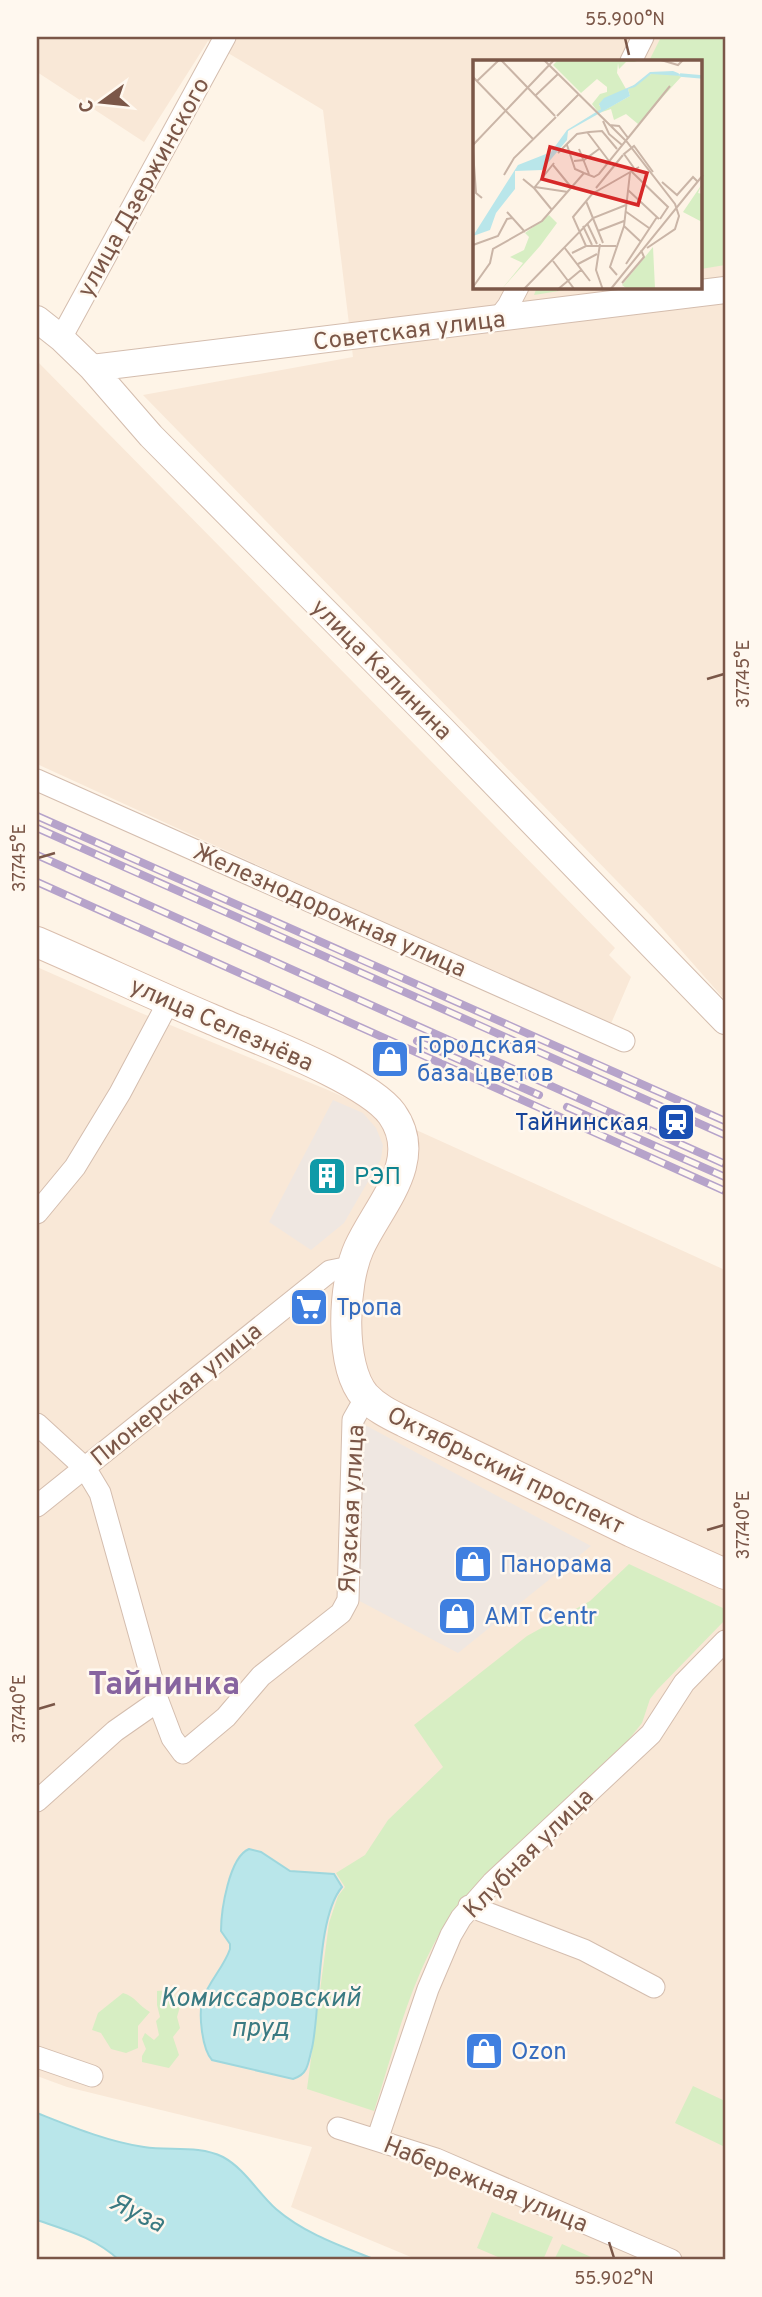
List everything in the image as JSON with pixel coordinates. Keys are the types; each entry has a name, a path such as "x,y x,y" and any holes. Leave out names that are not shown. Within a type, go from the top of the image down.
{"main road":[{"name":"улица Селезнёва","path":"37,942 352,1083 378,1100 396,1121"},
{"name":"Октябрьский проспект","path":"396,1121 404,1144 401,1172 359,1250 353,1271 348,1315 348,1358 357,1385 375,1405 405,1422 632,1532 725,1573"}],"street":[{"name":"улица Дзержинского","path":"61,338 225,37"},
{"path":"632,60 643,37"},
{"path":"498,319 516,289"},
{"name":"Советская улица","path":"92,368 725,290"},
{"name":"улица Калинина","path":"37,319 92,368 152,436 442,729 725,1021"},
{"name":"Железнодорожная улица","path":"37,780 624,1041"},
{"path":"37,1213 81,1156 120,1093 169,1001"},
{"name":"Пионерская улица","path":"37,1506 330,1271 353,1271"},
{"name":"Яузская улица","path":"158,1700 172,1738 183,1754 226,1717 261,1676 345,1608 348,1600 353,1420 366,1396"},
{"path":"37,1424 85,1468 100,1493 158,1700 114,1731 37,1801"},
{"name":"Клубная улица","path":"377,2140 428,1989 451,1935 469,1906 651,1734 684,1683 725,1641"},
{"path":"469,1906 584,1950 654,1987"},
{"path":"37,2057 92,2076"},
{"name":"Набережная улица","path":"338,2128 436,2159 671,2260"}],"shaded area":[{"path":"37,37 725,37 725,1000 651,916 143,395 353,357 323,110 208,41 144,142 37,72"},
{"path":"37,361 615,948 609,955 631,977 610,1026 37,764"},
{"path":"37,967 328,1090 725,1270 725,2260 418,2260 291,2207 312,2147 67,2087 37,2076"},
{"path":"333,1100 363,1113 376,1128 383,1145 381,1159 344,1223 311,1250 269,1222"},
{"path":"365,1425 591,1546 458,1653 352,1597"}],"green space":[{"path":"661,37 725,37 725,265 702,269 702,60 650,60"},
{"path":"536,289 572,289 534,295"},
{"path":"629,1564 725,1609 725,1620 657,1690 650,1699 642,1723 626,1743 467,1895 449,1918 434,1943 410,1997 374,2111 307,2089 329,1923 338,1896 345,1887 336,1873 365,1855 388,1820 443,1767 414,1725 527,1636 590,1601"},
{"path":"170,1990 181,2003 177,2017 180,2028 173,2037 179,2055 169,2068 142,2062 146,2049 142,2039 145,2033 154,2040 159,2035 156,2021 160,2017 157,1991"},
{"path":"123,1993 131,1996 150,2012 138,2026 138,2048 126,2053 111,2049 101,2033 92,2030 98,2013"},
{"path":"693,2086 725,2101 725,2147 675,2123"},
{"path":"492,2212 553,2237 543,2260 505,2260 477,2248"},
{"path":"562,2244 591,2257 589,2260 554,2260"}],"water":[{"name":"Комиссаровский пруд","path":"249,1849 261,1852 290,1871 334,1874 342,1887 334,1901 323,1941 315,2031 309,2062 304,2073 293,2079 212,2060 203,2040 203,1999 230,1949 230,1944 221,1931 231,1873 242,1854"},
{"name":"Яуза","path":"37,2113 130,2145 204,2151 223,2157 238,2168 269,2203 287,2218 324,2239 376,2260 119,2260 91,2240 37,2220"}],"railway":[{"path":"37,816 725,1121"},
{"path":"37,828 725,1135"},
{"path":"37,855 725,1164"},
{"path":"37,882 725,1191"},
{"path":"417,1041 539,1095"},
{"path":"567,1107 725,1177"}],"place":[{"name":"Городская база цветов","path":"390,1059"},
{"name":"Тайнинская","path":"676,1122"},
{"name":"РЭП","path":"327,1176"},
{"name":"Тропа","path":"309,1307"},
{"name":"Панорама","path":"473,1564"},
{"name":"AMT Centr","path":"457,1616"},
{"name":"Ozon","path":"484,2051"}],"district":[{"name":"Тайнинка","path":"164,1683"}]}
